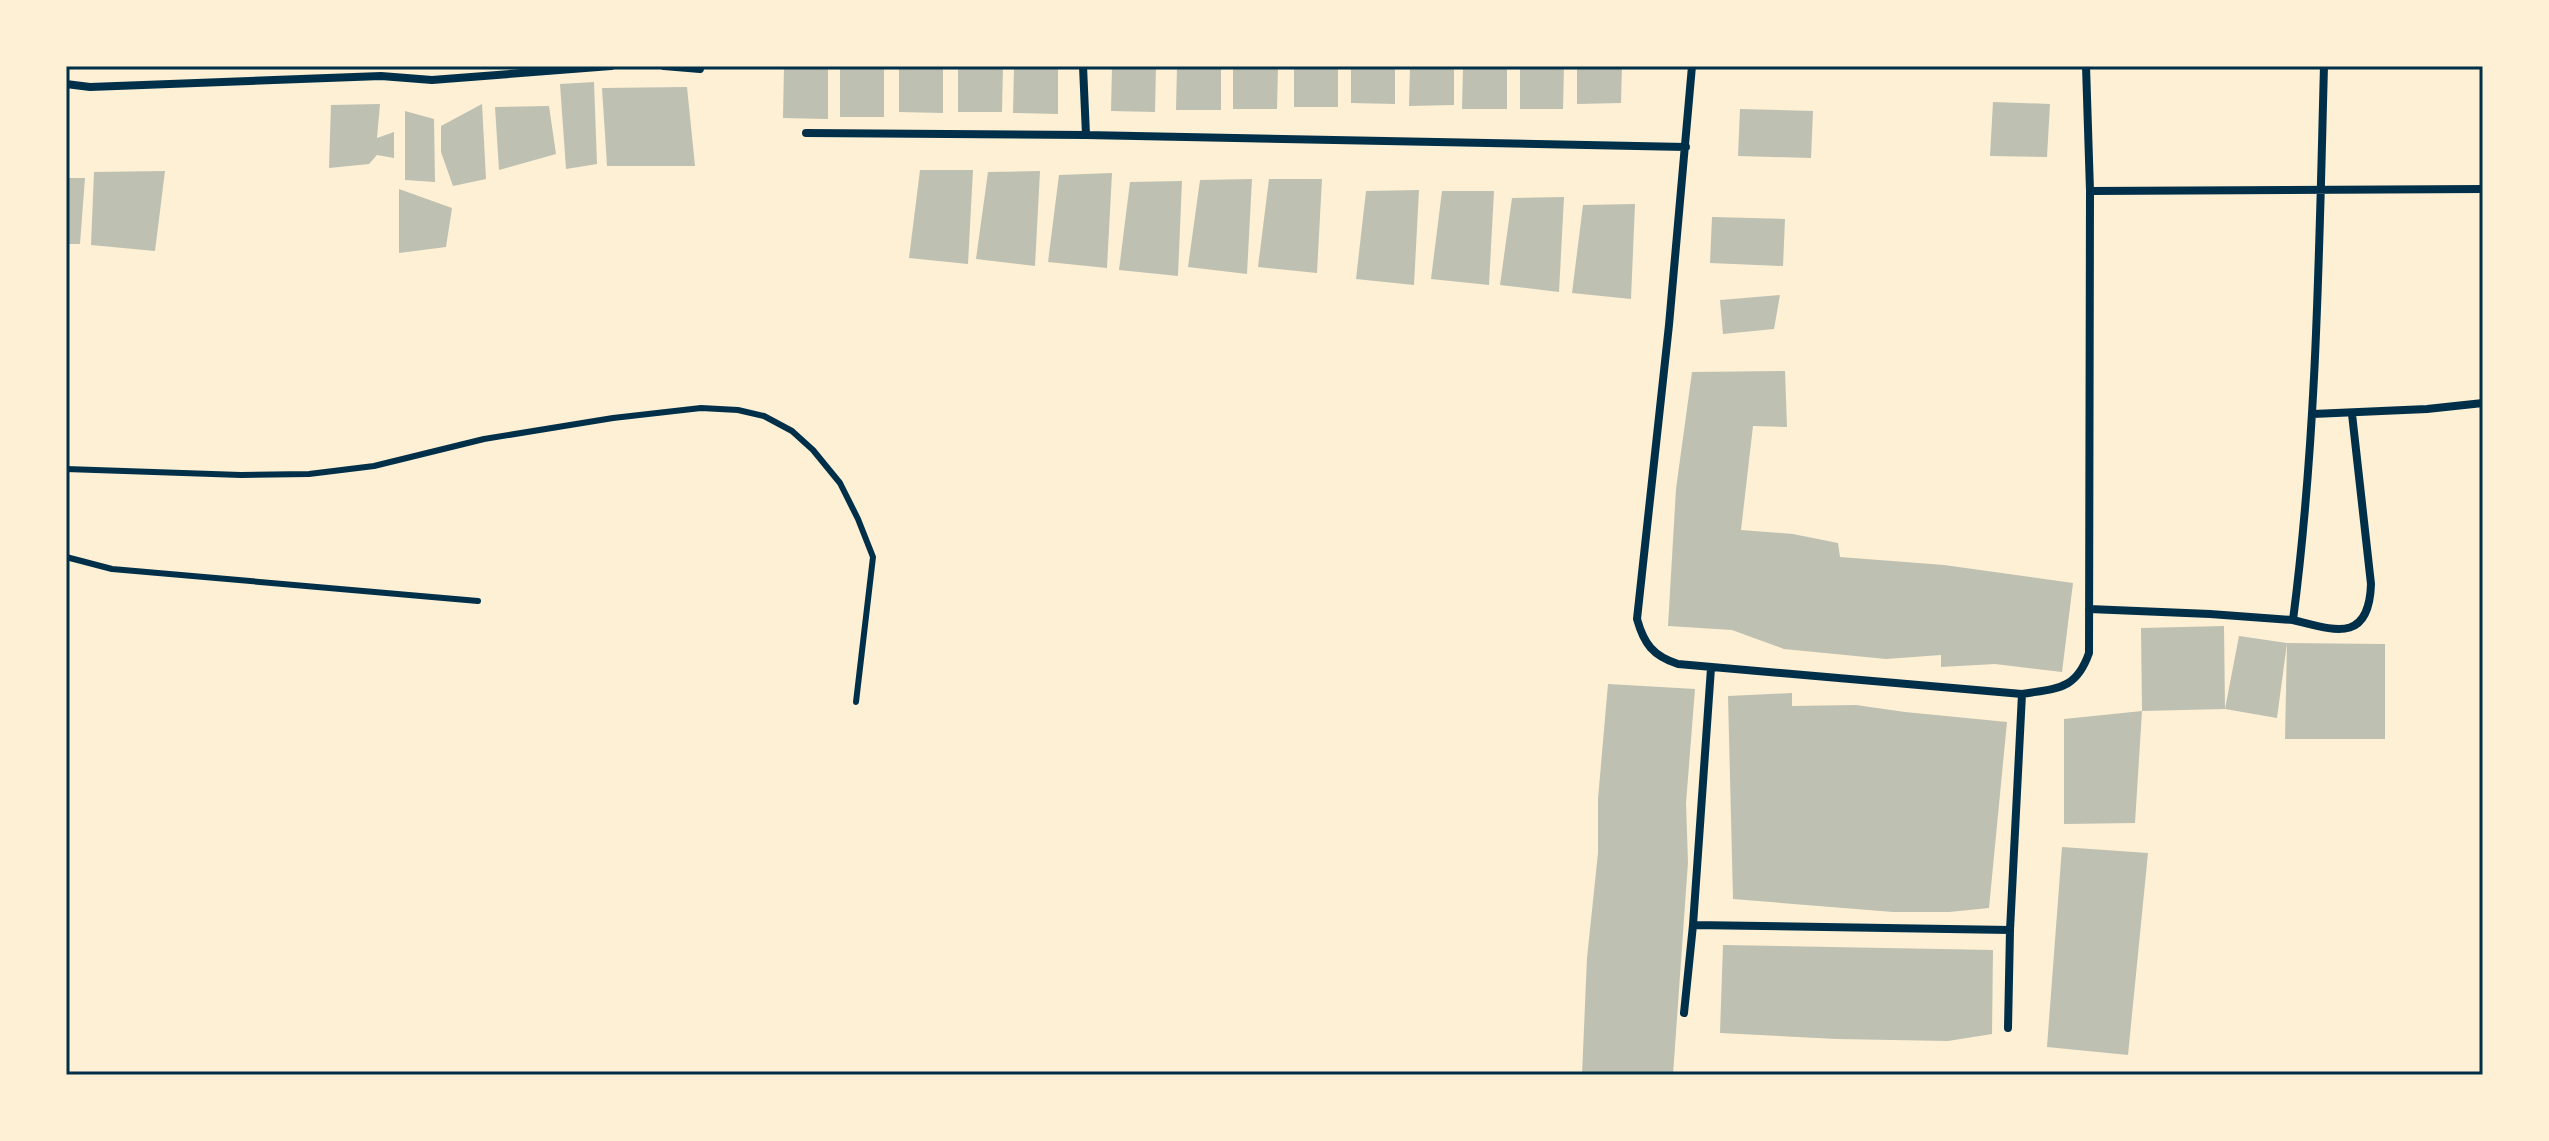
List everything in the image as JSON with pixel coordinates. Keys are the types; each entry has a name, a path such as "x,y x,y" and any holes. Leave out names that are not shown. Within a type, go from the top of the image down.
{"street":[{"path":"66,84 90,87 381,76 432,80 611,66"},
{"path":"664,66 700,69"},
{"path":"1083,66 1086,135"},
{"path":"1692,66 1637,619 1649,649 1660,659 1711,668 2022,694 2070,683 2082,673 2089,653 2090,191 2086,66"},
{"path":"2293,620 2303,542 2313,414 2324,66"},
{"path":"806,133 1086,135 1686,147"},
{"path":"2090,191 2483,189"},
{"path":"2313,414 2352,414 2483,403"},
{"path":"2089,609 2293,620 2337,631 2351,627 2365,617 2370,603 2371,584 2352,414"},
{"path":"1684,1013 1711,668"},
{"path":"2008,1028 2022,694"},
{"path":"1693,925 2010,930"}],"lane":[{"path":"66,469 309,474 374,466 484,439 613,418 701,408 738,410 764,416 792,431 813,450 840,483 873,557 856,702"},
{"path":"66,557 112,569 478,601"}],"building":[{"path":"784,66 828,66 828,119 783,118"},
{"path":"840,66 884,66 884,117 840,117"},
{"path":"899,66 943,66 943,113 899,112"},
{"path":"958,66 1003,66 1002,112 958,112"},
{"path":"1014,66 1058,66 1058,114 1013,113"},
{"path":"1112,66 1156,66 1155,112 1111,111"},
{"path":"1177,66 1221,66 1221,110 1176,110"},
{"path":"1233,66 1278,66 1277,109 1233,109"},
{"path":"1294,66 1338,66 1338,107 1294,107"},
{"path":"1351,66 1395,66 1395,104 1351,103"},
{"path":"1410,66 1454,66 1454,105 1409,106"},
{"path":"1463,66 1507,66 1507,109 1462,109"},
{"path":"1520,66 1564,66 1563,109 1520,109"},
{"path":"1577,66 1622,66 1621,103 1577,104"},
{"path":"594,82 597,164 566,169 560,84"},
{"path":"687,87 695,166 607,166 602,88"},
{"path":"1993,102 2050,104 2047,157 1990,156"},
{"path":"380,104 377,138 394,132 394,158 377,155 369,164 329,168 331,105"},
{"path":"482,104 486,179 453,186 441,152 441,126"},
{"path":"549,106 556,154 499,170 495,107"},
{"path":"1740,109 1813,111 1811,158 1738,156"},
{"path":"405,111 434,119 435,182 405,180"},
{"path":"920,170 973,170 968,264 909,258"},
{"path":"165,171 155,251 91,245 94,172"},
{"path":"1040,171 1035,266 976,259 988,172"},
{"path":"1112,173 1107,268 1048,262 1059,175"},
{"path":"66,178 85,178 80,244 66,244"},
{"path":"1252,179 1247,274 1188,267 1200,180"},
{"path":"1269,179 1322,179 1317,273 1258,267"},
{"path":"1182,181 1178,276 1119,270 1130,182"},
{"path":"399,189 452,208 446,247 399,253"},
{"path":"1419,190 1414,285 1356,279 1366,191"},
{"path":"1442,191 1494,191 1489,285 1431,279"},
{"path":"1564,197 1559,292 1500,285 1512,198"},
{"path":"1635,204 1631,299 1572,293 1583,205"},
{"path":"1712,217 1785,219 1783,266 1710,263"},
{"path":"1780,295 1774,329 1723,334 1720,300"},
{"path":"1785,371 1787,427 1753,426 1741,530 1793,534 1838,543 1840,557 1944,565 2073,583 2062,672 1995,664 1941,667 1941,655 1886,659 1784,649 1732,630 1668,626 1676,489 1692,372"},
{"path":"2224,626 2225,709 2142,711 2141,628"},
{"path":"2239,636 2287,643 2277,718 2225,709"},
{"path":"2287,643 2385,644 2385,739 2285,739"},
{"path":"1608,684 1695,689 1686,803 1688,862 1673,1075 1582,1075 1587,958 1598,853 1598,799"},
{"path":"1792,693 1792,706 1856,705 2007,722 1989,908 1893,912 1733,899 1728,696"},
{"path":"2142,711 2135,823 2064,824 2064,719"},
{"path":"2062,847 2148,853 2128,1055 2047,1047"},
{"path":"1723,945 1993,950 1992,1034 1948,1041 1720,1033"}]}
